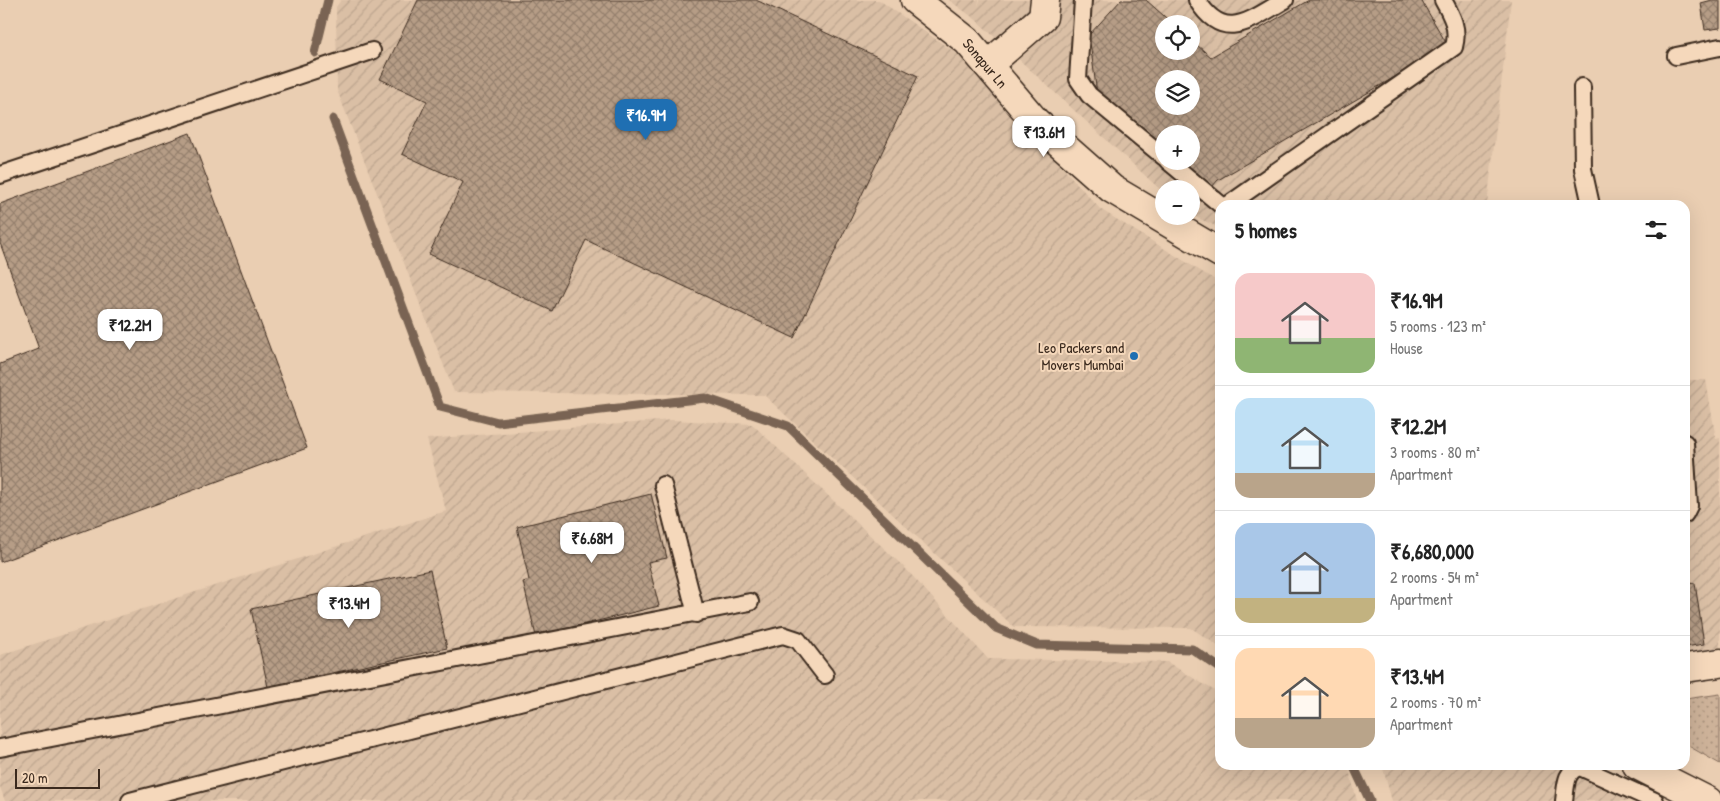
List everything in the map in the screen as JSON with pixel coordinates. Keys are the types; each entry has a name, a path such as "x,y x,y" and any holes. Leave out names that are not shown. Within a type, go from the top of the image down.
{"street":[{"name":"Sonapur Ln","path":"915,0 967,41 1036,122 1112,189 1215,250"},
{"path":"988,65 1050,6"},
{"path":"1690,667 1720,663"},
{"path":"1646,770 1692,797"}],"lane":[{"path":"1083,0 1078,79 1089,95 1155,150"},
{"path":"1197,0 1206,14 1219,24 1244,23 1285,0"},
{"path":"1235,200 1454,47 1457,36 1453,19 1443,0"},
{"path":"1676,56 1720,47"},
{"path":"0,175 372,51"},
{"path":"1582,86 1583,169 1590,200"},
{"path":"1179,170 1215,200"},
{"path":"662,485 696,614"},
{"path":"0,748 750,602"},
{"path":"130,801 783,635 798,640 825,675"},
{"path":"1564,801 1569,772 1573,770"},
{"path":"1589,770 1655,801"}],"shaded area":[{"path":"341,0 879,0 966,60 1100,209 1215,280 1215,644 1191,628 1014,627 764,395 454,392 337,90 336,7"},
{"path":"949,0 979,0 978,6 980,0 1511,0 1488,200 1215,200 1215,226 1200,219 1200,180 1155,180 1155,185 975,19"},
{"path":"1690,380 1706,380 1716,439 1720,438 1720,647 1690,651"},
{"path":"672,420 752,424 906,569 988,659 1167,662 1215,691 1215,770 1349,770 1357,801 5,801 0,787 0,655 446,511 427,439"},
{"path":"1720,694 1720,764 1690,747 1690,698"},
{"path":"1383,770 1600,770 1656,801 1392,801"}],"building":[{"path":"418,0 756,0 918,76 794,338 586,240 552,311 429,254 463,182 402,154 427,101 380,79"},
{"path":"1121,0 1146,0 1163,15 1155,15 1155,60 1200,60 1200,48 1211,57 1309,0 1421,0 1448,46 1218,180 1212,187 1191,170 1200,170 1200,125 1155,125 1155,141 1097,94 1089,35"},
{"path":"1720,0 1720,28 1705,30 1701,3"},
{"path":"190,133 307,448 0,562 0,364 39,349 0,243 0,204"},
{"path":"651,494 667,558 648,562 659,606 536,636 523,582 529,580 517,527"},
{"path":"430,570 447,648 268,687 251,609"},
{"path":"1695,583 1704,644 1690,646 1690,584"}],"waterway":[{"path":"315,53 328,0"},
{"path":"333,119 440,407 498,422 705,398 788,426 996,628 1037,645 1192,649 1215,665"},
{"path":"1355,770 1370,801"}],"place":[{"name":"Leo Packers and Movers Mumbai","path":"1134,356"}]}
